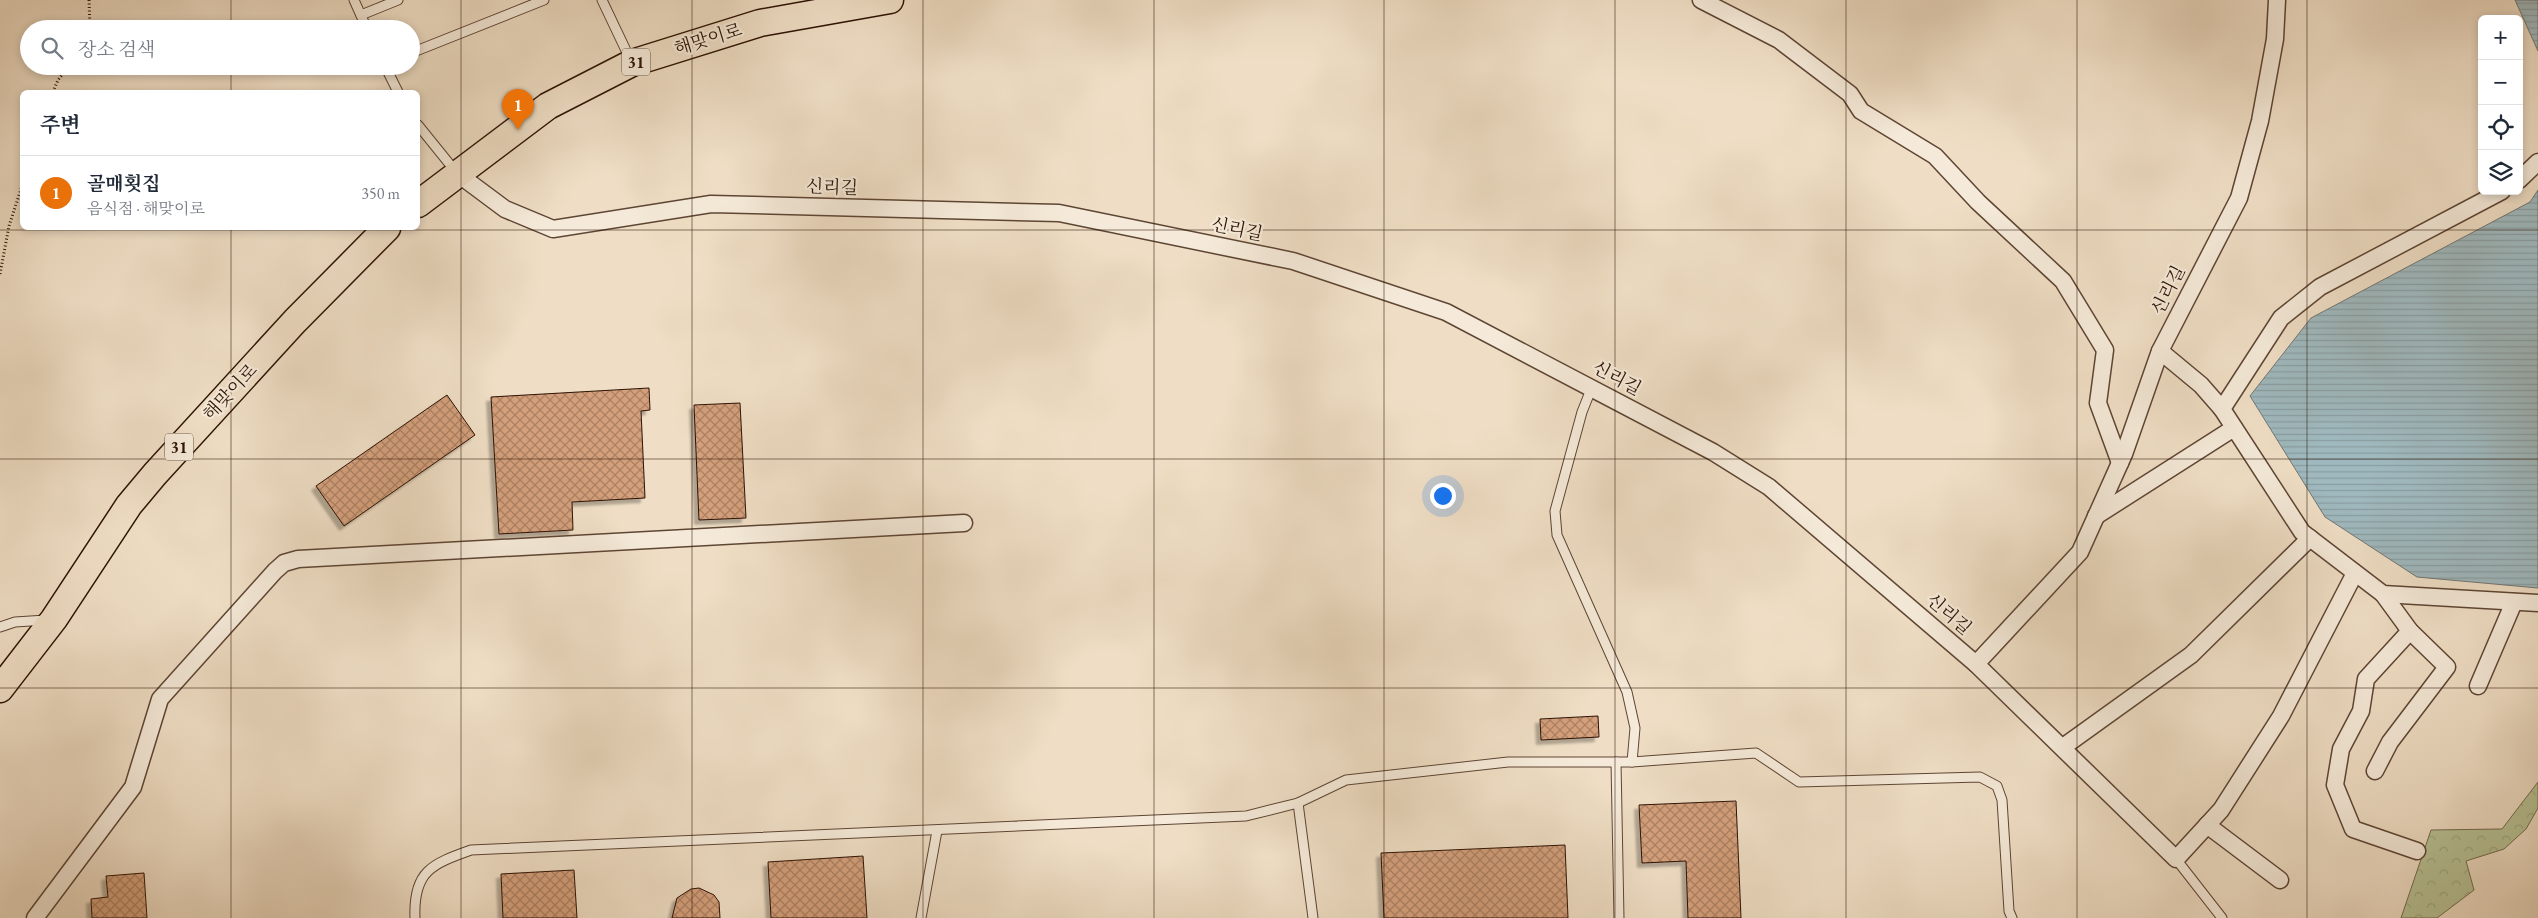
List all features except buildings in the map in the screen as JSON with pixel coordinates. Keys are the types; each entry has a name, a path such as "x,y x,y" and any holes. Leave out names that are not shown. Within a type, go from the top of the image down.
{"main road":[{"name":"해맞이로","path":"420,202 548,106 632,63 760,23 890,0"},
{"name":"해맞이로","path":"0,689 54,619 129,505 155,474 295,321 385,230"}],"street":[{"path":"1701,0 1778,40 1850,94 1862,111 1935,156 1978,202 2063,280 2105,350 2098,403 2120,463"},
{"name":"신리길","path":"458,174 505,209 553,229 710,204 1059,213 1293,261 1446,312 1713,452 1768,488 1976,664 2080,552 2120,463 2160,351 2239,198 2260,121 2275,39 2277,0"},
{"path":"2523,176 2538,162"},
{"path":"2222,410 2281,318 2320,287 2494,195"},
{"path":"2160,351 2201,385 2222,410 2302,532 2383,594 2410,631 2447,667 2390,742 2375,772"},
{"path":"2096,516 2234,428"},
{"path":"35,918 133,787 160,699 275,571 284,564 298,558 964,523"},
{"path":"2063,747 2191,655 2310,538"},
{"path":"1976,664 2176,859 2221,810 2281,716 2355,573"},
{"path":"2383,594 2538,603"},
{"path":"2478,686 2514,602"},
{"path":"2410,631 2366,679 2361,711 2342,749 2336,785 2353,829 2417,851"},
{"path":"2207,825 2280,880"}],"lane":[{"path":"354,0 363,20"},
{"path":"361,15 398,0"},
{"path":"420,49 544,0"},
{"path":"602,0 632,63"},
{"path":"390,75 397,90"},
{"path":"420,127 458,174"},
{"path":"1592,387 1582,412 1555,511 1557,535 1627,692 1635,728 1632,762"},
{"path":"0,627 15,622 54,619"},
{"path":"415,918 414,901 420,879 437,862 471,850 1246,816 1298,803 1346,780 1508,762 1632,762 1756,753 1799,782 1980,777 1997,786 2002,800 2009,911 2012,918"},
{"path":"1616,762 1619,918"},
{"path":"1298,803 1313,918"},
{"path":"921,918 937,831"},
{"path":"2176,859 2222,918"}],"path":[{"path":"89,0 91,20"},
{"path":"54,90 62,75"},
{"path":"0,274 9,226 20,192"}],"green space":[{"path":"2538,782 2538,808 2526,829 2504,849 2466,861 2474,890 2437,918 2401,918 2431,830 2502,829"}],"water":[{"path":"2515,0 2538,0 2538,51 2523,15"},
{"path":"2538,190 2538,588 2417,577 2325,517 2250,396 2311,318 2530,202"}],"place":[{"name":"골매횟집","path":"518,130"}]}
